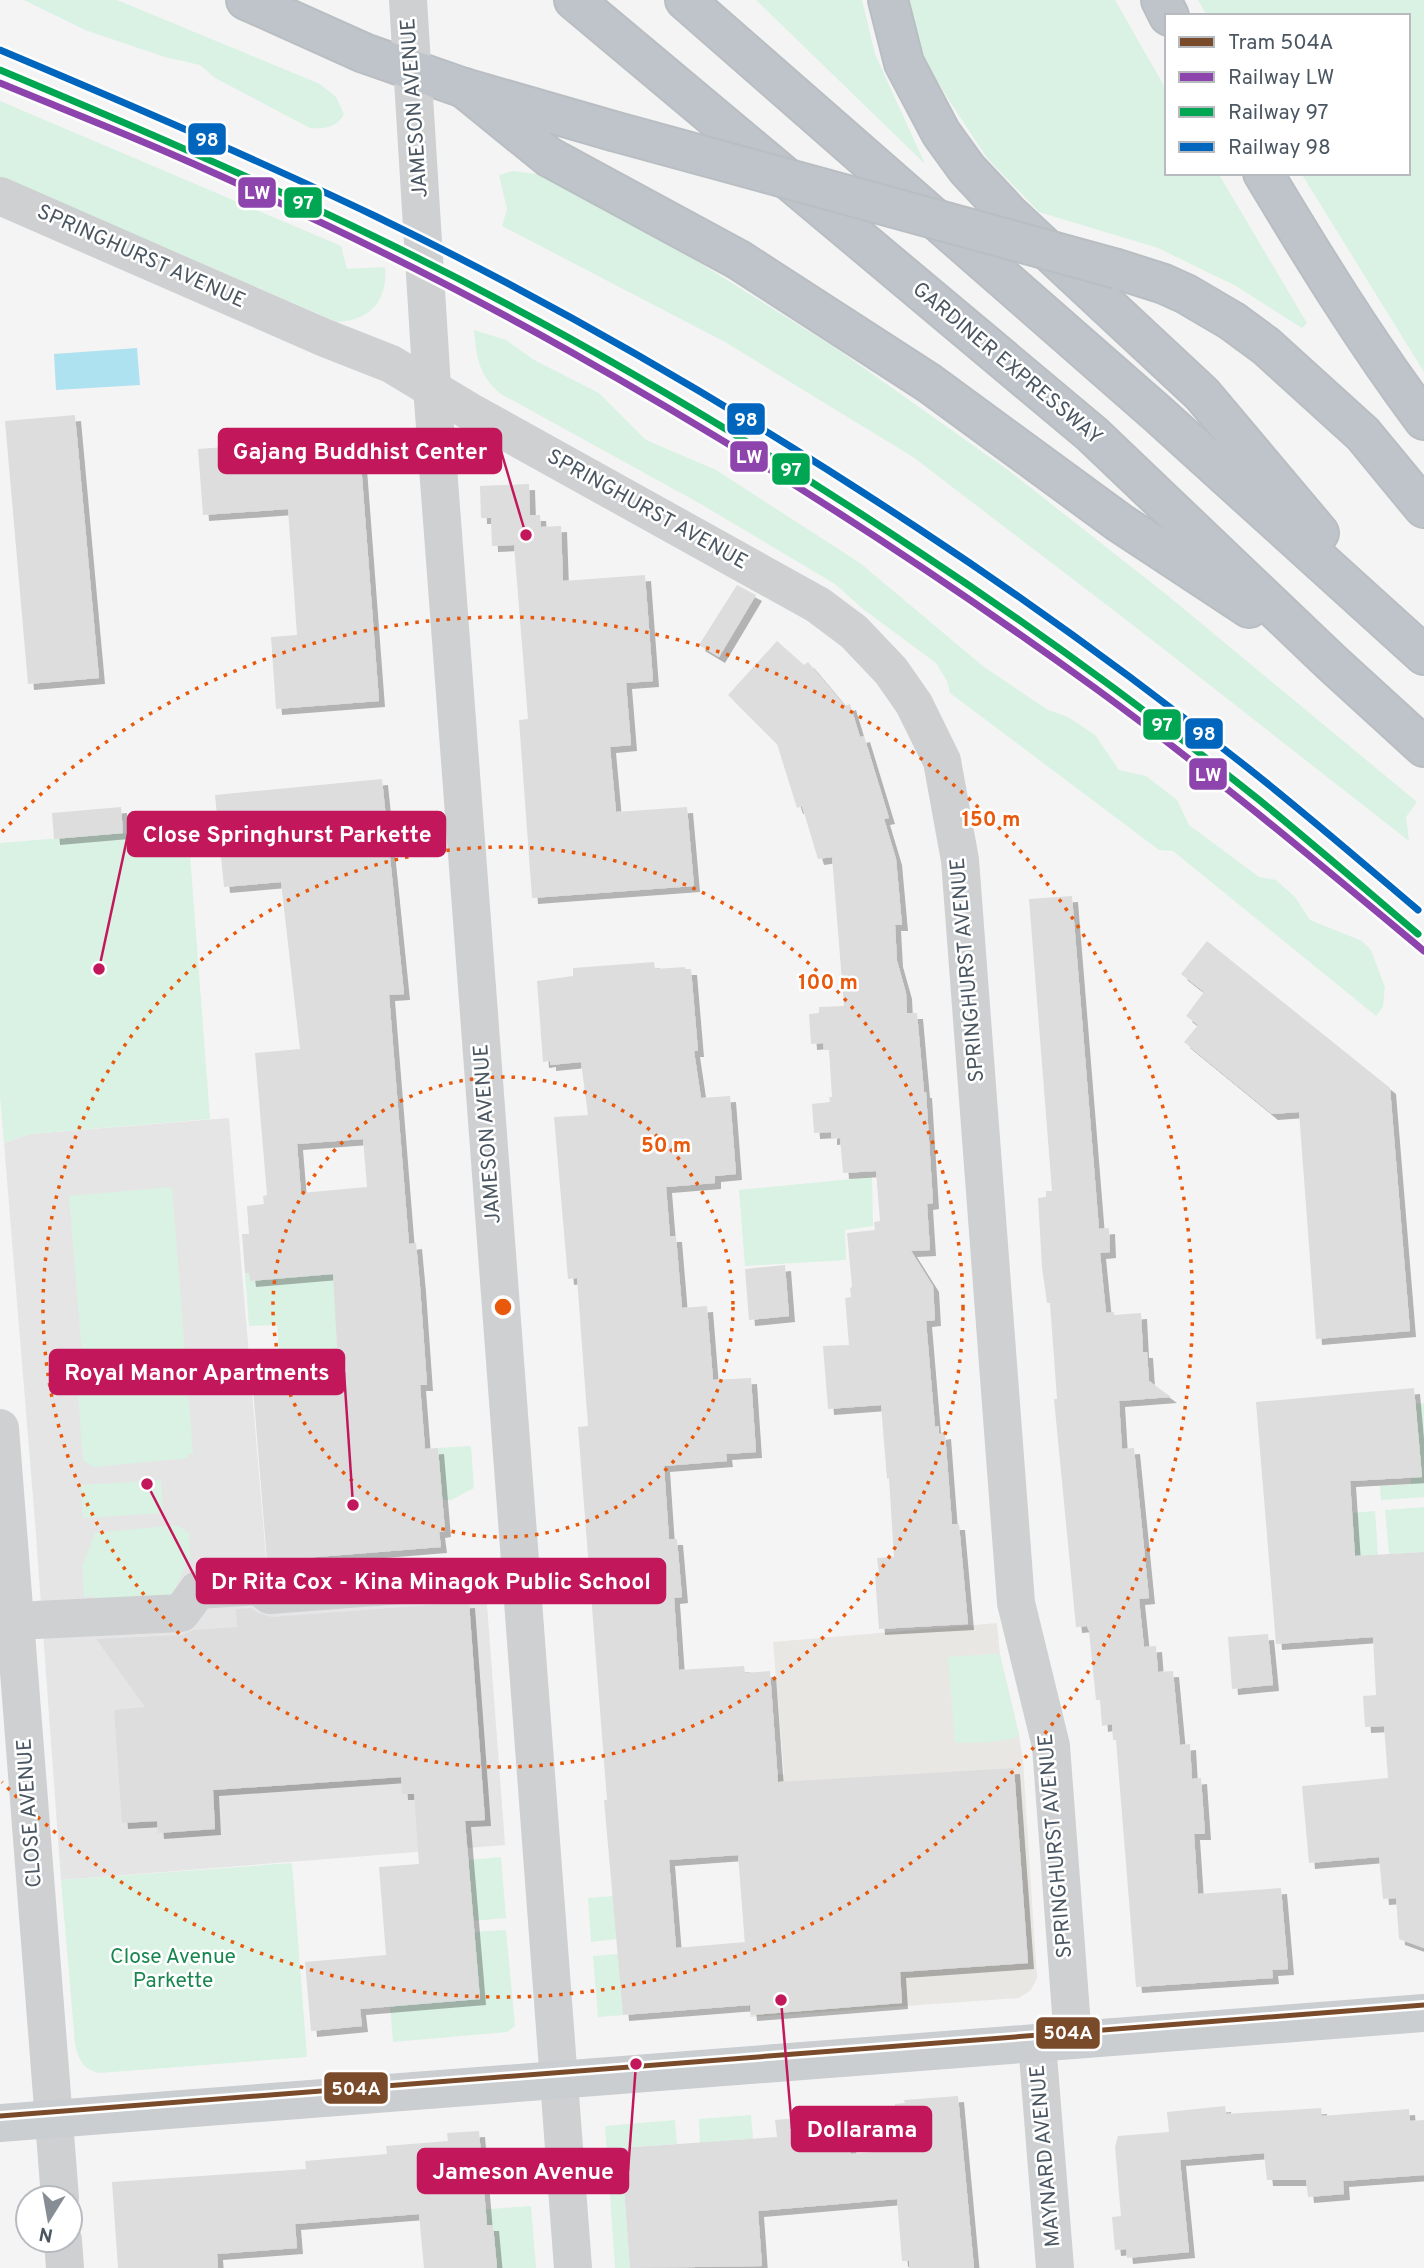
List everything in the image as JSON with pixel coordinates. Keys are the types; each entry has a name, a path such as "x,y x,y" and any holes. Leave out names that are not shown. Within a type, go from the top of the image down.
{"highway":[{"path":"246,0 364,53 464,88 1164,284 1232,321 1265,346 1363,434 1424,508"},
{"name":"GARDINER EXPRESSWAY","path":"574,0 1093,435 1424,747"},
{"path":"685,0 1158,414 1418,650"},
{"path":"888,0 904,63 941,133 967,169 1009,214 1202,394 1418,650"},
{"path":"464,88 549,157 739,260 929,383 1120,523 1331,662"},
{"path":"1265,175 1379,357 1424,420"}],"main road":[{"path":"0,2123 558,2077 1055,2042 1424,2012"}],"street":[{"name":"JAMESON AVENUE","path":"408,0 432,387 573,2268"},
{"name":"SPRINGHURST AVENUE","path":"0,196 391,364 469,411 818,605 854,632 891,671 914,704 942,761 960,860 1016,1603 1051,1746 1055,2042"},
{"name":"CLOSE AVENUE","path":"0,1428 59,2184"},
{"path":"36,1620 181,1613 198,1590 258,1586 270,1595 492,1578"},
{"name":"MAYNARD AVENUE","path":"1055,2042 1055,2268"}],"shaded area":[{"path":"229,1118 268,1581 484,1565 505,1845 61,1880 4,1143 30,1134"},
{"path":"997,1623 1000,1655 1023,1761 1037,1978 1031,1990 1019,1998 750,2017 733,1778 784,1774 773,1642"}],"green space":[{"path":"24,0 117,0 320,84 336,97 344,114 330,127 310,128 215,78 200,65 165,57 85,30"},
{"path":"756,0 862,0 875,54 925,164"},
{"path":"908,0 1115,0 1165,88 1165,175 1219,175 1307,323 1302,328 1236,286 1158,248 1039,212 987,158 927,65 911,19"},
{"path":"1198,0 1424,0 1424,372 1302,175 1410,175 1410,14 1206,14"},
{"path":"0,101 341,246 347,269 385,267 380,299 367,313 337,322 0,179"},
{"path":"513,171 537,174 620,213 834,347 1008,470 1167,595 1417,802 1406,817 1409,841 913,457 725,342 502,226 507,209 499,175"},
{"path":"474,330 506,340 534,360 599,393 646,440 716,470 860,563 984,667 1048,710 1068,717 1095,735 1119,770 1146,776 1177,800 1189,825 1259,877 1276,880 1295,897 1310,920 1362,941 1371,950 1385,987 1383,1007 1376,1016 1173,851 1159,850 950,693 947,681 936,663 863,609 835,584 699,503 501,394 483,373"},
{"path":"188,828 210,1119 30,1134 4,1143 0,1096 0,843"},
{"path":"872,1177 873,1226 845,1230 846,1260 745,1266 739,1190"},
{"path":"172,1187 193,1453 188,1454 188,1458 94,1467 83,1460 76,1366 83,1365 69,1196"},
{"path":"245,1273 249,1273 250,1281 333,1273 334,1285 341,1284 345,1328 336,1330 337,1348 279,1353 277,1325 249,1326"},
{"path":"1424,1403 1424,1497 1381,1500 1380,1486 1411,1484 1411,1477 1422,1476 1416,1404"},
{"path":"471,1446 474,1488 451,1500 442,1500 438,1448"},
{"path":"161,1480 163,1513 83,1518 81,1485"},
{"path":"1424,1507 1424,1552 1389,1554 1385,1510"},
{"path":"1375,1511 1378,1555 1355,1557 1352,1513"},
{"path":"177,1525 189,1533 190,1556 171,1599 103,1605 93,1596 84,1597 82,1566 95,1533"},
{"path":"1000,1655 1019,1735 998,1741 955,1743 948,1657"},
{"path":"501,1857 506,1918 473,1921 468,1860"},
{"name":"Close Avenue Parkette","path":"292,1863 307,2057 100,2073 86,2067 75,2044 61,1880"},
{"path":"614,1896 617,1939 591,1942 588,1898"},
{"path":"506,1930 515,2026 507,2032 393,2042 390,2006 474,1932"},
{"path":"618,1954 623,2015 598,2017 593,1956"},
{"path":"751,2115 753,2139 700,2143 699,2119"},
{"path":"675,2120 677,2144 621,2148 630,2268 615,2268 605,2126"},
{"path":"531,2206 536,2268 497,2268 493,2225 466,2227 465,2211"}],"water":[{"path":"137,348 140,385 56,390 54,354"}],"building":[{"path":"75,415 99,678 28,684 5,421"},
{"path":"359,437 379,701 276,709 271,637 297,635 288,509 203,515 198,449"},
{"path":"529,484 530,515 540,515 541,527 561,526 563,581 645,575 653,681 626,683 631,745 610,747 616,812 687,807 694,886 532,898 519,720 528,719 514,545 492,546 491,518 481,518 480,486"},
{"path":"737,585 756,595 719,657 699,645"},
{"path":"777,641 804,665 808,662 845,706 850,704 860,737 864,736 889,818 884,819 896,859 902,925 895,925 897,961 906,993 907,1013 917,1013 926,1092 933,1203 927,1204 930,1250 911,1251 933,1286 935,1320 926,1321 935,1427 939,1426 939,1434 945,1433 952,1524 959,1524 968,1624 879,1629 875,1575 879,1574 877,1558 894,1557 881,1405 828,1409 823,1346 849,1345 845,1298 851,1297 852,1287 847,1233 875,1230 874,1222 880,1221 876,1171 843,1173 840,1138 831,1139 831,1132 814,1133 812,1104 830,1102 829,1097 832,1097 829,1050 824,1050 823,1043 811,1044 809,1014 819,1013 819,1007 844,1006 832,857 818,859 802,806 797,808 777,744 728,695"},
{"path":"382,779 404,994 389,995 409,1244 416,1243 420,1286 427,1385 420,1385 425,1449 438,1448 445,1531 439,1532 441,1547 267,1561 251,1363 279,1361 279,1353 337,1348 333,1274 250,1281 249,1273 245,1273 242,1234 249,1234 247,1206 264,1204 263,1196 267,1195 255,1053 300,1049 281,882 224,887 215,795","holes":["363,1139 367,1187 301,1193 297,1144"]},
{"path":"121,807 123,833 54,839 52,813"},
{"path":"1072,896 1099,1229 1109,1228 1110,1252 1100,1253 1106,1313 1141,1313 1143,1352 1147,1352 1149,1381 1171,1397 1119,1401 1122,1449 1134,1448 1149,1598 1139,1599 1144,1647 1156,1646 1158,1672 1173,1671 1180,1745 1190,1744 1192,1779 1201,1778 1205,1834 1194,1834 1198,1894 1281,1888 1288,1969 1272,1970 1273,1978 1136,1987 1116,1740 1113,1740 1112,1724 1102,1726 1100,1700 1096,1700 1089,1631 1087,1626 1076,1627 1054,1399 1057,1399 1050,1303 1047,1303 1042,1267 1038,1198 1046,1197 1046,1191 1052,1191 1029,899"},
{"path":"1207,941 1390,1088 1410,1331 1316,1339 1299,1112 1272,1114 1184,1042 1198,1025 1186,1016 1204,992 1181,974"},
{"path":"654,962 655,969 691,969 698,1051 694,1051 701,1098 730,1096 736,1174 715,1176 715,1183 666,1187 670,1236 676,1236 682,1308 707,1306 713,1380 751,1378 756,1452 726,1454 727,1461 664,1466 669,1539 677,1539 682,1597 674,1598 679,1670 744,1666 745,1673 770,1671 778,1782 1014,1768 1028,1963 900,1972 902,2003 751,2015 750,2005 623,2015 604,1800 607,1800 578,1427 588,1426 577,1278 568,1279 554,1117 588,1115 581,1062 550,1065 550,1061 543,1062 537,981 573,976 573,968","holes":["738,1855 745,1942 676,1948 669,1860"]},
{"path":"785,1265 789,1316 749,1320 745,1269"},
{"path":"1414,1388 1422,1477 1350,1481 1355,1556 1424,1552 1424,1948 1399,1939 1396,1898 1383,1899 1379,1857 1309,1863 1302,1786 1388,1778 1384,1726 1365,1727 1363,1696 1376,1695 1373,1637 1276,1644 1256,1402"},
{"path":"469,1602 485,1820 465,1821 480,1999 360,2009 362,2026 311,2031 305,1962 386,1955 379,1867 419,1864 414,1794 402,1794 401,1777 213,1790 215,1829 158,1833 157,1821 122,1823 114,1710 145,1707 96,1639 182,1635 194,1630 237,1627 236,1609 251,1608 272,1617"},
{"path":"1268,1634 1273,1685 1232,1689 1228,1637"},
{"path":"958,2096 974,2268 909,2268 909,2261 902,2261 897,2199 758,2211 762,2266 630,2268 621,2148 777,2137 775,2120 847,2114 851,2154 900,2150 895,2104 905,2103 904,2100"},
{"path":"1225,2106 1226,2114 1321,2108 1322,2116 1409,2109 1410,2121 1424,2120 1424,2175 1343,2181 1344,2194 1308,2197 1306,2180 1267,2180 1264,2153 1180,2160 1189,2252 1127,2258 1126,2249 1115,2250 1112,2217 1121,2216 1115,2147 1118,2136 1169,2132 1167,2112"},
{"path":"479,2131 487,2225 493,2225 497,2268 424,2268 419,2214 295,2224 297,2248 217,2254 218,2268 118,2268 112,2182 306,2169 305,2161 387,2154 386,2146 448,2141 447,2133"}],"tram line":[{"name":"504A","path":"0,2116 1424,2005"}],"rail line":[{"name":"98","path":"0,50 189,131 375,216 515,287 720,403 919,529 1092,649 1258,776 1418,910"},
{"name":"97","path":"0,70 189,151 375,237 515,308 720,425 919,552 1092,672 1258,799 1418,934"},
{"name":"LW","path":"0,83 170,153 385,254 525,326 706,430 838,512 968,598 1095,688 1221,784 1424,951"}],"place":[{"name":"Gajang Buddhist Center","path":"526,535"},
{"name":"Close Springhurst Parkette","path":"99,969"},
{"name":"Dr Rita Cox - Kina Minagok Public School","path":"147,1484"},
{"name":"Royal Manor Apartments","path":"353,1505"},
{"name":"Dollarama","path":"781,2000"},
{"name":"Jameson Avenue","path":"636,2064"}]}
